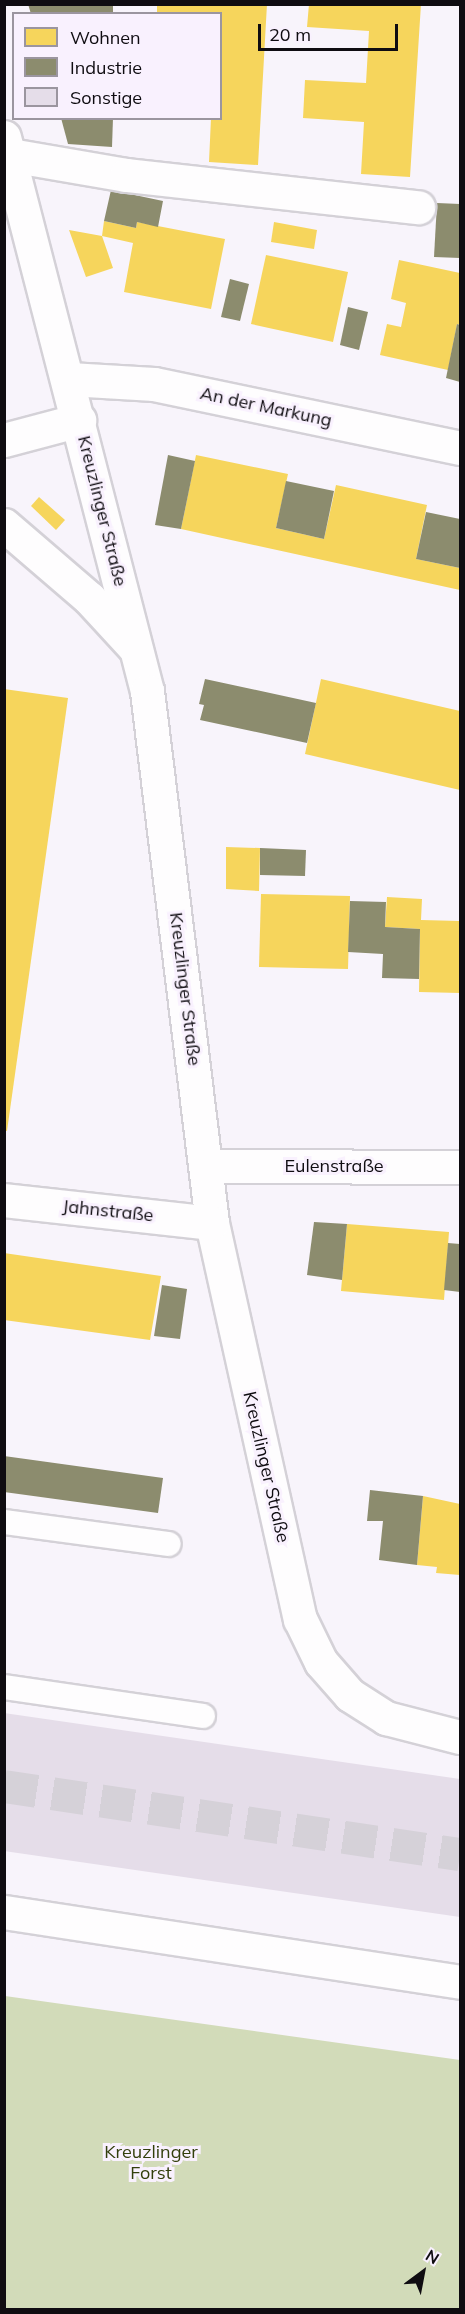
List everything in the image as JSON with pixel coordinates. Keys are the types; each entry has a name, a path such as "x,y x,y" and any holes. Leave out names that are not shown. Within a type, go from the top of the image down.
{"main road":[{"name":"Kreuzlinger Straße","path":"418,207 126,175 7,146 69,379 147,691 207,1166 212,1222 300,1619 321,1662 350,1695 386,1718 460,1737"},
{"name":"An der Markung","path":"69,379 154,384 460,448"},
{"path":"4,440 79,420"},
{"path":"4,525 89,598 137,649"},
{"name":"Eulenstraße","path":"207,1166 460,1167"},
{"name":"Jahnstraße","path":"4,1200 212,1222"},
{"path":"4,1912 460,1982"}],"lane":[{"path":"4,1522 169,1544"},
{"path":"4,1687 203,1716"}],"green space":[{"name":"Kreuzlinger Forst","path":"5,1996 460,2060 460,2309 5,2309"}],"building: Wohnen":[{"path":"157,4 267,4 258,165 209,162 211,120 222,120 222,12 157,12"},
{"path":"309,4 421,4 410,177 361,174 364,122 303,118 305,80 366,83 369,31 307,27"},
{"path":"104,221 136,228 137,222 225,239 211,309 124,292 133,243 102,236"},
{"path":"274,222 317,230 314,249 271,242"},
{"path":"69,230 102,236 113,268 86,277"},
{"path":"266,255 348,272 333,342 251,324"},
{"path":"399,260 460,273 460,325 457,324 448,370 380,355 387,324 401,327 406,303 391,299"},
{"path":"196,455 288,474 276,528 324,539 336,485 427,505 416,559 460,568 460,590 181,529"},
{"path":"39,497 65,520 56,530 31,506"},
{"path":"321,679 460,711 460,790 305,754"},
{"path":"4,689 68,698 7,1131 4,1130"},
{"path":"226,847 260,848 259,891 226,889"},
{"path":"261,894 350,896 348,969 259,967"},
{"path":"387,897 422,899 421,920 460,921 460,993 419,992 420,929 385,927"},
{"path":"347,1224 449,1232 444,1300 341,1291"},
{"path":"4,1253 161,1276 150,1340 4,1320"},
{"path":"423,1496 460,1504 460,1575 436,1573 437,1567 417,1565"}],"building: Industrie":[{"path":"28,4 113,4 113,12 30,12"},
{"path":"62,120 113,120 112,147 68,144"},
{"path":"111,190 163,201 158,227 137,222 136,228 104,221"},
{"path":"437,203 460,204 460,258 434,257"},
{"path":"230,279 249,284 240,321 221,317"},
{"path":"348,307 368,312 359,350 340,345"},
{"path":"457,324 460,325 460,382 446,378"},
{"path":"168,455 195,461 181,529 155,525"},
{"path":"286,481 334,491 324,539 276,528"},
{"path":"426,512 460,519 460,568 416,559"},
{"path":"205,679 316,703 307,743 200,720 204,705 199,704"},
{"path":"260,848 306,850 305,876 260,875"},
{"path":"350,901 386,902 385,927 420,929 419,979 382,978 383,954 348,952"},
{"path":"314,1222 347,1224 342,1280 307,1275"},
{"path":"448,1243 460,1244 460,1292 444,1290"},
{"path":"162,1285 187,1289 180,1339 154,1336"},
{"path":"4,1456 163,1478 158,1513 4,1492"},
{"path":"370,1490 423,1496 417,1565 379,1560 383,1521 367,1521"}],"building: Sonstige":[{"path":"4,1713 460,1779 460,1917 4,1851"}],"tunnel":[{"path":"4,1786 460,1854"}]}
